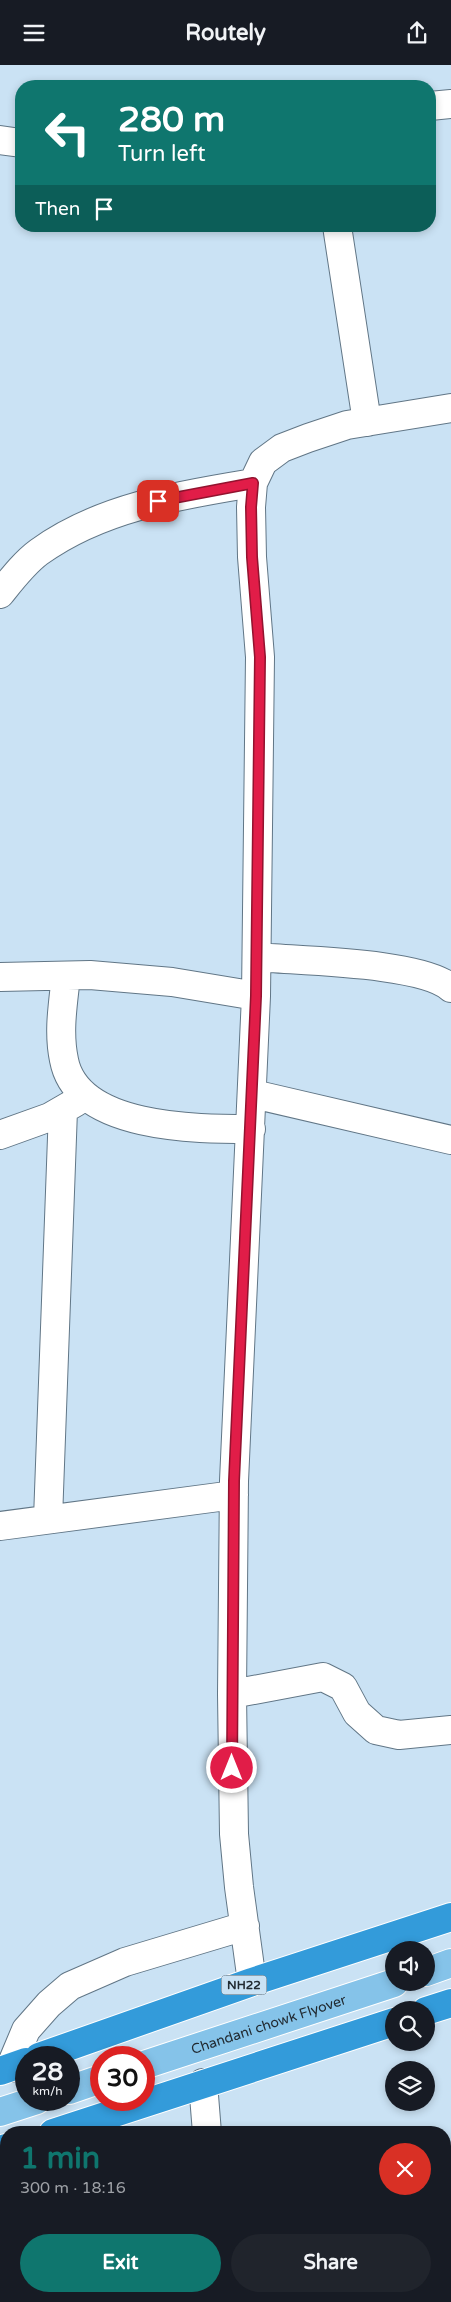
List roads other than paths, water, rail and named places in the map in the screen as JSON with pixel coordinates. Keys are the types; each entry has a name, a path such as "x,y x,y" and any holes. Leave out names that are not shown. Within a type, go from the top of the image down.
{"highway":[{"name":"NH22","path":"70,2046 252,1982 451,1917"},
{"path":"435,2008 451,2003"},
{"path":"74,2126 385,2025"},
{"path":"123,2126 177,2092"}],"main road":[{"path":"435,1969 451,1963"},
{"name":"Chandani chowk Flyover","path":"155,2061 385,1986"},
{"path":"0,2112 15,2107"}],"street":[{"path":"436,106 451,104"},
{"path":"0,140 15,142"},
{"path":"339,232 366,422"},
{"path":"252,1982 234,1834 232,1694 234,1495 253,1094 257,957 260,657 252,557 251,507 253,483 263,462 282,448 347,425 451,408"},
{"path":"0,594 16,573 39,552 80,529 130,509 172,497 253,483"},
{"path":"257,957 386,967 422,973 451,988"},
{"path":"0,977 90,975 172,982 256,996"},
{"path":"66,976 61,1027 64,1061 76,1088 97,1105 120,1115 209,1129 251,1129"},
{"path":"253,1094 451,1140"},
{"path":"0,1135 19,1130 63,1110 86,1096"},
{"path":"48,1519 63,1110"},
{"path":"0,1526 234,1495"},
{"path":"232,1694 323,1677 343,1687 357,1713 376,1730 399,1735 451,1730"},
{"path":"12,2067 26,2030 49,2004 70,1986 125,1962 245,1926"},
{"path":"203,2083 206,2126"}]}
